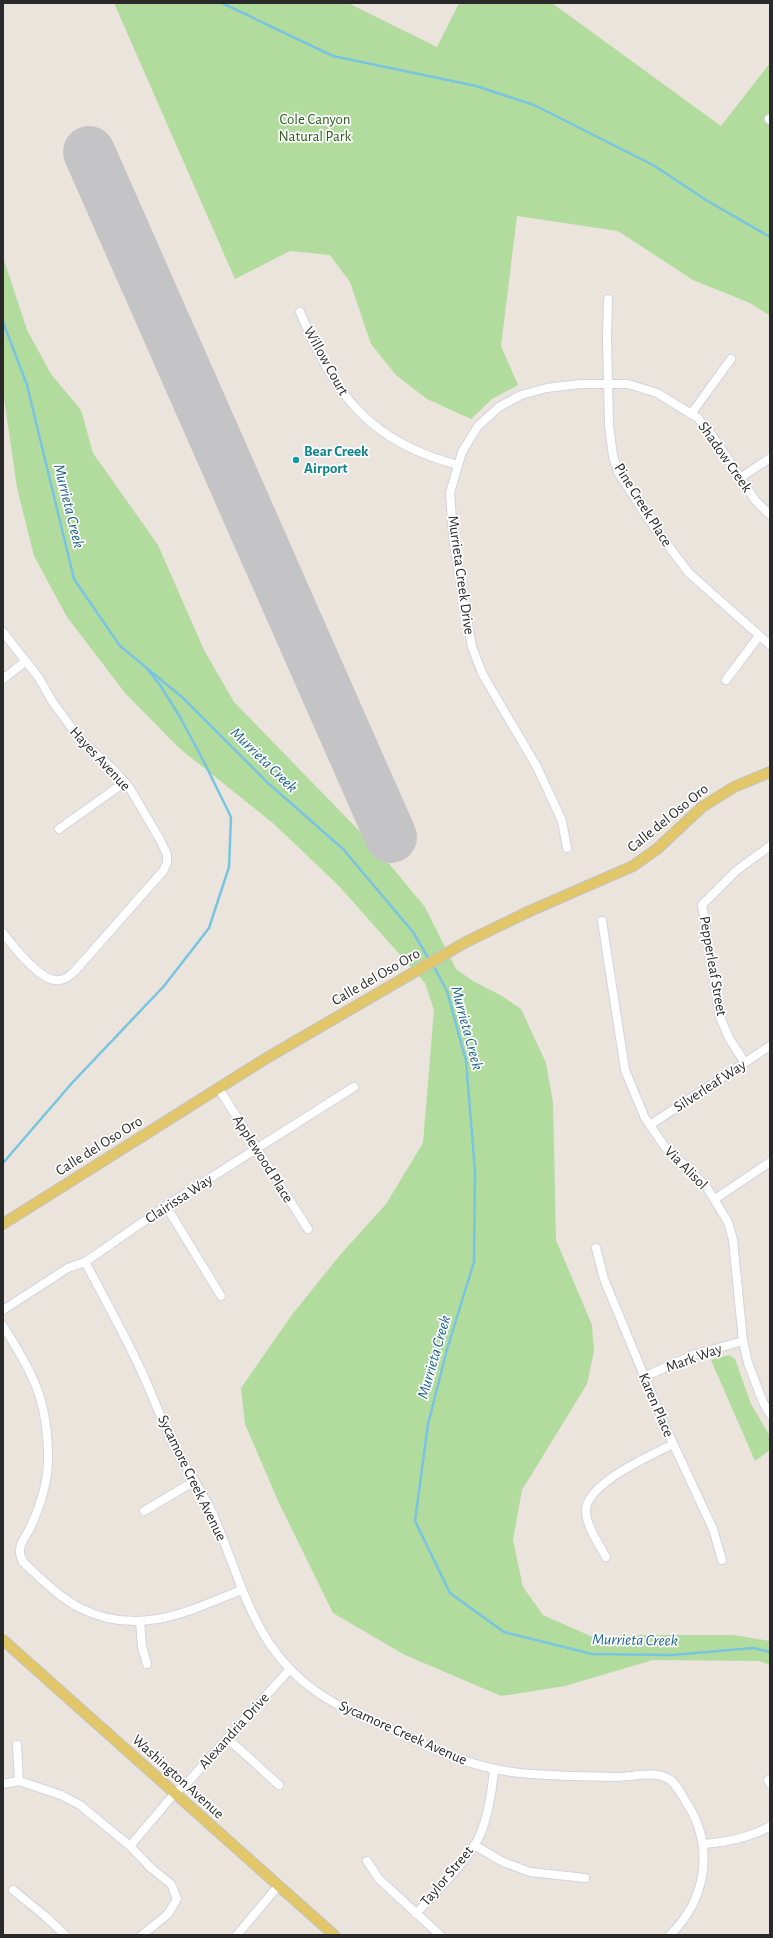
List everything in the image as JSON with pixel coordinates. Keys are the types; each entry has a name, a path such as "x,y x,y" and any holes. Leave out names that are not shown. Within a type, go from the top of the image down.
{"main road":[{"name":"Calle del Oso Oro","path":"3,1224 219,1089 466,942 530,911 633,866 657,849 702,807 734,787 770,772"},
{"name":"Washington Avenue","path":"3,1640 334,1935"}],"street":[{"name":"Pine Creek Place","path":"608,299 608,384 613,456 618,472 649,520 685,567 770,645"},
{"name":"Willow Court","path":"300,312 311,339 332,378 349,402 370,422 395,440 442,460 458,465"},
{"path":"691,414 731,359"},
{"name":"Murrieta Creek Drive","path":"567,848 562,821 537,767 483,675 472,647 454,545 450,493 462,452 478,426 499,407 521,395 547,388 580,384 608,384"},
{"name":"Shadow Creek","path":"608,384 628,384 657,393 698,418 714,438 755,500 770,515"},
{"path":"740,478 770,458"},
{"name":"Hayes Avenue","path":"3,632 39,678 52,701 79,738 125,782 160,838 167,854 167,863 155,880 74,972 66,979 54,980 46,977 31,964 3,933"},
{"path":"726,680 759,636"},
{"path":"3,679 26,661"},
{"path":"59,829 125,782"},
{"name":"Pepperleaf Street","path":"745,1063 729,1038 720,1017 702,905 737,870 770,846"},
{"name":"Via Alisol","path":"602,921 624,1070 637,1103 665,1147 706,1186 728,1222 733,1240 743,1341 748,1362 762,1402 770,1414"},
{"name":"Silverleaf Way","path":"650,1125 770,1046"},
{"name":"Clairissa Way","path":"3,1310 68,1268 85,1262 166,1206 354,1087"},
{"name":"Applewood Place","path":"219,1089 308,1229"},
{"path":"715,1199 770,1162"},
{"path":"166,1206 221,1296"},
{"name":"Karen Place","path":"596,1248 604,1279 673,1444 713,1529 722,1560"},
{"name":"Sycamore Creek Avenue","path":"85,1262 119,1324 141,1369 174,1445 209,1506 241,1590 257,1626 281,1661 321,1695 368,1721 456,1757 494,1769 534,1774 616,1777 660,1775 671,1780 691,1809 699,1827 704,1844 704,1866 700,1885 683,1923 670,1935"},
{"path":"3,1326 36,1383 42,1399 46,1424 48,1460 43,1493 31,1527 21,1544 19,1555 23,1562 43,1580 79,1607 117,1620 155,1620 174,1616 241,1590"},
{"name":"Mark Way","path":"644,1377 693,1355 743,1341"},
{"path":"606,1557 587,1518 586,1510 590,1500 603,1485 615,1475 673,1444"},
{"path":"144,1511 195,1481"},
{"path":"140,1621 142,1647 147,1664"},
{"name":"Alexandria Drive","path":"130,1846 174,1794 290,1669"},
{"path":"227,1738 278,1785"},
{"path":"17,1745 19,1782"},
{"name":"Taylor Street","path":"416,1914 469,1854 480,1835 489,1807 494,1769"},
{"path":"3,1784 19,1782 60,1795 80,1805 130,1846 151,1868 171,1884 177,1899 168,1914 142,1935"},
{"path":"704,1844 738,1839 759,1833 770,1826"},
{"path":"474,1845 503,1862 530,1872 585,1878"},
{"path":"367,1861 379,1879 440,1935"},
{"path":"236,1935 278,1886"},
{"path":"13,1890 45,1916 65,1935"}],"green space":[{"name":"Cole Canyon Natural Park","path":"114,3 348,3 437,47 459,3 552,3 721,126 770,63 770,316 750,303 693,280 618,231 517,216 501,346 518,385 492,399 471,419 427,399 396,375 371,344 350,282 330,255 290,251 235,279"},
{"path":"3,257 27,330 51,374 81,410 93,453 158,545 204,650 234,702 376,848 425,907 456,969 473,981 502,996 521,1009 546,1063 553,1102 556,1240 592,1325 594,1351 587,1384 522,1490 513,1540 523,1587 543,1615 595,1638 632,1635 733,1635 770,1641 770,1665 759,1661 653,1660 565,1686 501,1696 405,1655 333,1613 279,1503 245,1424 241,1388 291,1316 340,1255 386,1204 423,1143 434,1010 425,983 339,886 274,824 179,748 125,693 67,617 34,556 17,488 3,391"},
{"path":"729,1355 735,1359 751,1404 770,1436 770,1450 755,1461 711,1360"}],"waterway":[{"path":"222,3 333,56 476,86 534,105 653,165 706,200 770,237"},
{"name":"Murrieta Creek","path":"3,322 27,385 74,579 120,646 183,698 268,783 343,849 413,932 430,961"},
{"path":"3,1163 72,1083 164,986 209,928 229,867 231,817 180,717 160,685 148,670"},
{"name":"Murrieta Creek","path":"433,965 447,991 466,1061 475,1171 474,1262 448,1346 428,1424 415,1521 450,1593 504,1632 592,1654 672,1655 753,1648 770,1652"}],"runway":[{"path":"89,152 391,837"}],"place":[{"name":"Bear Creek Airport","path":"296,460"}]}
